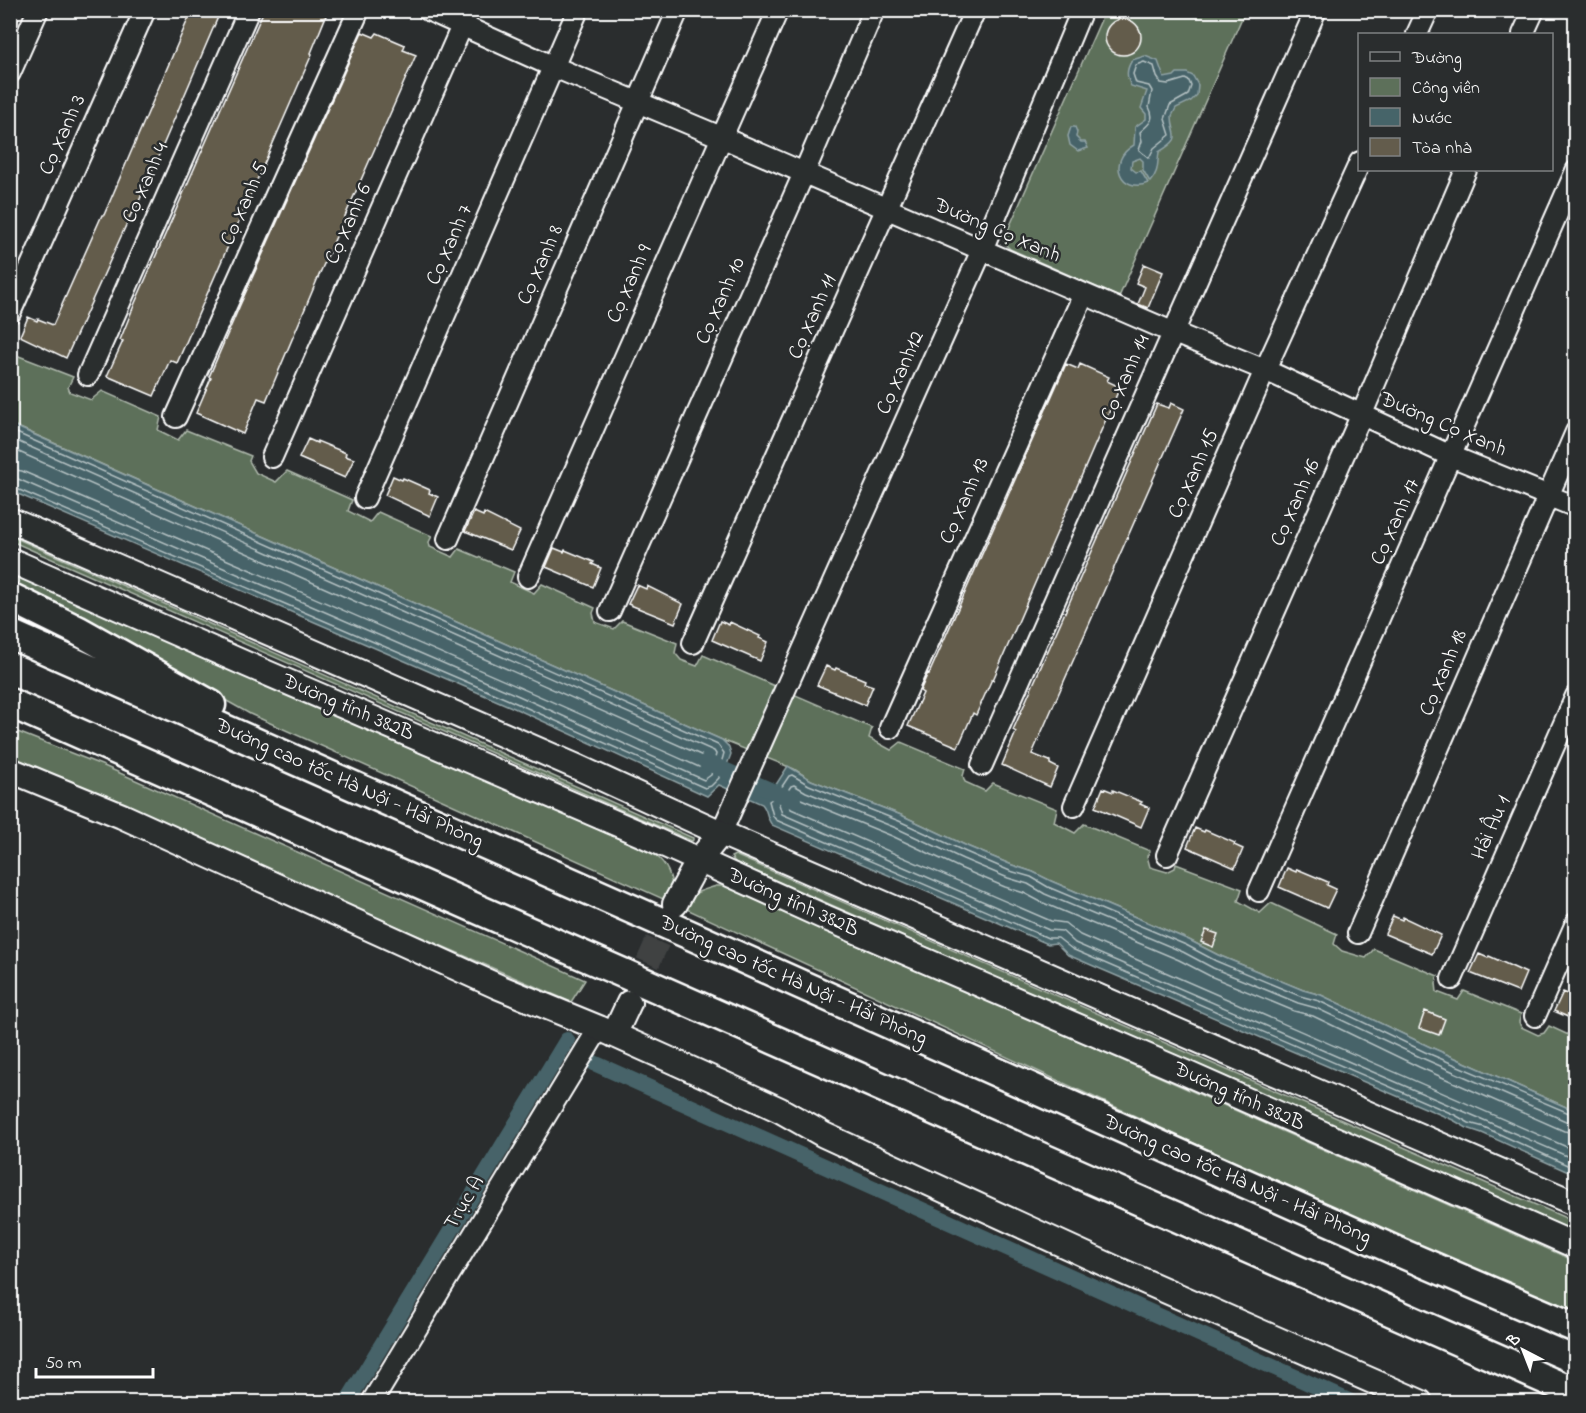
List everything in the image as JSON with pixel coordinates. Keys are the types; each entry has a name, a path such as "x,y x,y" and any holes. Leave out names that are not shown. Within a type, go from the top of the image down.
{"highway":[{"path":"10,597 77,630 210,704 794,965 1401,1253"},
{"name":"Đường cao tốc Hà Nội - Hải Phòng","path":"10,634 710,943 1401,1253 1575,1328"},
{"path":"10,703 1575,1393"},
{"path":"10,718 713,1029 1575,1393"}],"main road":[{"name":"Đường tỉnh 382B","path":"10,520 575,766 721,833 1575,1204"},
{"name":"Đường tỉnh 382B","path":"10,560 699,860 1575,1246"},
{"path":"10,770 122,816 499,987 607,1032 780,1110 824,1136 1112,1267 1420,1402"},
{"path":"675,904 699,860 721,833"},
{"path":"607,1032 629,1003"}],"street":[{"path":"10,73 38,10"},
{"name":"Cọ Xanh 3","path":"10,313 145,10"},
{"name":"Cọ Xanh 4","path":"88,375 249,10"},
{"name":"Cọ Xanh 5","path":"176,417 359,10"},
{"name":"Đường Cọ Xanh","path":"428,10 466,18 554,67 1265,370 1451,456 1575,507"},
{"name":"Cọ Xanh 7","path":"365,498 578,10"},
{"name":"Cọ Xanh 8","path":"448,538 678,10"},
{"name":"Cọ Xanh 9","path":"528,577 778,10"},
{"name":"Cọ Xanh 10","path":"610,611 874,10"},
{"name":"Cọ Xanh 11","path":"693,643 975,10"},
{"name":"Cọ Xanh12","path":"721,833 982,250 1082,10"},
{"name":"Cọ Xanh 14","path":"982,765 1316,10"},
{"path":"1417,33 1428,10"},
{"path":"1523,33 1534,10"},
{"name":"Cọ Xanh 6","path":"272,457 466,18"},
{"name":"Cọ Xanh 15","path":"1074,806 1358,164"},
{"name":"Cọ Xanh 16","path":"1167,855 1361,416 1466,171"},
{"name":"Cọ Xanh 17","path":"1259,891 1575,171"},
{"name":"Cọ Xanh 13","path":"890,728 1084,294"},
{"name":"Cọ Xanh 18","path":"1358,933 1575,432"},
{"name":"Hải Âu 1","path":"1452,979 1575,696"},
{"path":"1535,1016 1575,923"},
{"name":"Trục A","path":"372,1402 607,1032"}],"green space":[{"path":"1105,11 1245,11 1119,297 1010,249 1004,239"},
{"path":"11,353 73,377 68,387 70,392 91,400 102,391 161,417 158,430 178,440 186,430 251,456 249,461 256,473 276,482 287,471 352,500 348,511 370,522 378,512 432,536 429,542 430,547 453,557 459,549 514,572 510,582 534,593 542,584 595,608 593,613 595,622 614,629 622,621 677,643 675,653 681,660 697,666 703,655 872,728 869,738 891,750 901,742 965,769 963,776 965,782 985,791 993,783 1057,809 1054,822 1075,833 1084,824 1150,851 1147,856 1150,867 1167,872 1175,868 1176,864 1242,889 1238,901 1260,913 1271,903 1337,934 1334,944 1342,951 1366,958 1374,949 1438,976 1437,992 1458,1000 1464,991 1521,1014 1519,1022 1521,1027 1538,1035 1544,1033 1549,1026 1575,1038 1575,1111 1428,1046 1321,995 1303,990 1218,955 1189,940 1033,872 969,847 901,815 811,780 794,769 722,740 11,424"},
{"path":"11,536 693,838 693,840 11,541"},
{"path":"10,569 168,636 655,855 668,870 672,903 250,714 11,580"},
{"path":"10,729 104,766 585,980 571,1002 11,759"},
{"path":"735,855 1575,1222 1575,1232 736,863 731,857"},
{"path":"716,886 729,886 1575,1261 1575,1319 680,906 691,895"}],"water":[{"path":"1145,56 1158,61 1164,78 1177,73 1187,73 1193,76 1198,85 1197,95 1191,101 1176,108 1172,116 1175,139 1159,152 1156,172 1150,182 1143,170 1143,161 1140,158 1132,161 1131,168 1136,172 1141,171 1148,183 1138,185 1124,180 1119,167 1125,152 1134,145 1135,127 1146,119 1146,114 1141,108 1147,91 1131,86 1127,73 1132,60"},
{"path":"1071,127 1075,127 1076,137 1081,142 1085,142 1088,148 1078,151 1070,145 1068,136"},
{"path":"10,424 722,740 729,747 731,754 724,773 770,794 788,766 811,780 901,815 969,847 1033,872 1189,940 1218,955 1303,990 1321,995 1428,1046 1575,1111 1575,1175 1453,1120 1068,955 1056,943 1048,944 772,825 762,804 719,785 707,796 514,708 11,491"}],"building":[{"path":"192,10 221,10 134,213 132,212 66,358 20,336 28,317 53,325 102,215 104,215"},
{"path":"264,10 314,10 326,16 312,54 177,363 170,360 154,396 107,376 123,341 120,340 135,303"},
{"path":"1123,19 1136,24 1141,37 1136,50 1123,55 1110,50 1105,37 1110,24"},
{"path":"362,32 374,37 377,33 405,45 403,50 416,55 266,401 258,398 243,434 196,413 240,305"},
{"path":"1144,264 1163,272 1148,308 1138,304 1145,287 1136,283"},
{"path":"1066,364 1078,369 1080,364 1109,377 1107,381 1120,387 993,680 976,715 973,713 958,747 908,726 923,693 920,691"},
{"path":"1171,403 1184,409 1032,754 1050,761 1050,764 1058,768 1050,787 1002,765 1016,732 1013,730 1157,404 1169,408"},
{"path":"308,439 346,453 345,456 354,459 345,478 299,458"},
{"path":"393,476 430,490 429,493 438,497 430,516 385,495"},
{"path":"474,512 483,516 484,513 520,531 511,550 465,531"},
{"path":"554,548 594,562 592,564 601,568 593,587 546,567"},
{"path":"637,585 646,589 647,586 683,604 675,623 628,604"},
{"path":"720,621 729,625 730,622 768,642 760,661 712,640"},
{"path":"826,666 865,680 864,683 873,686 865,705 817,685"},
{"path":"1103,788 1142,802 1140,804 1149,808 1141,827 1095,807"},
{"path":"1195,828 1235,843 1234,845 1243,849 1235,868 1187,847"},
{"path":"1287,868 1296,872 1297,869 1328,882 1327,885 1336,889 1327,908 1279,887"},
{"path":"1393,916 1402,920 1403,917 1441,935 1432,954 1385,934"},
{"path":"1206,930 1218,934 1213,947 1201,942"},
{"path":"1479,954 1488,958 1489,956 1526,973 1518,992 1470,973"},
{"path":"1563,992 1575,997 1575,1020 1554,1011"},
{"path":"1425,1011 1445,1019 1439,1035 1419,1028"}],"waterway":[{"path":"706,762 793,800"},
{"path":"347,1402 567,1040"},
{"path":"594,1063 1351,1402"}],"tunnel":[{"path":"633,996 673,907"}]}
